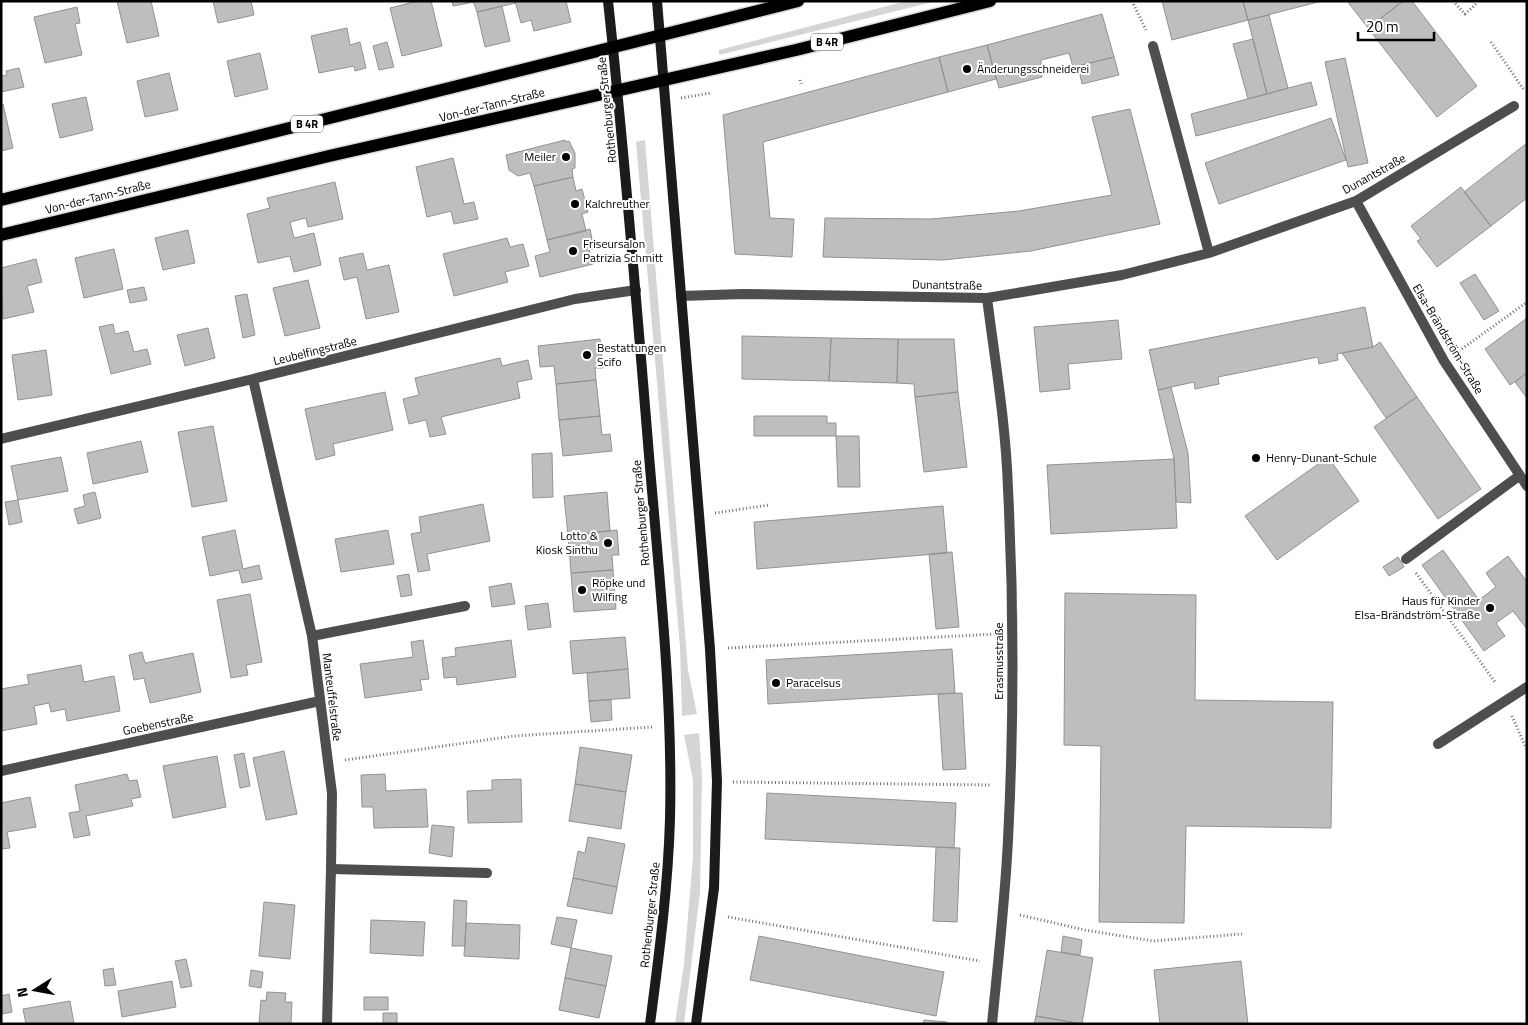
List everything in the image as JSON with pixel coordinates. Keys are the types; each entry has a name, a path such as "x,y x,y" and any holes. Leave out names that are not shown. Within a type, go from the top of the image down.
{"main road":[{"name":"Rothenburger Straße","path":"608,1 636,290 669,726 668,867 650,1024"},
{"path":"657,1 710,649 717,781 716,860 711,914 696,1024"},
{"name":"Von-der-Tann-Straße","path":"1,200 798,1"},
{"name":"Von-der-Tann-Straße","path":"1,235 329,156 663,80 990,1"}],"street":[{"path":"1153,46 1209,254"},
{"name":"Dunantstraße","path":"681,296 743,294 987,298 1122,275 1209,254 1356,201 1514,106"},
{"name":"Elsa-Brändström-Straße","path":"1356,201 1444,361 1527,486"},
{"name":"Leubelfingstraße","path":"1,439 253,380 575,299 636,290"},
{"name":"Erasmusstraße","path":"987,298 1000,395 1008,488 1012,633 1010,786 1003,911 992,1024"},
{"name":"Manteuffelstraße","path":"253,380 312,636 332,793 327,1024"},
{"path":"1406,559 1520,476"},
{"path":"312,636 465,606"},
{"path":"1438,744 1527,687"},
{"name":"Goebenstraße","path":"1,771 320,702"},
{"path":"331,870 486,873"}],"path":[{"path":"1132,1 1153,46"},
{"path":"1453,1 1465,14 1477,3"},
{"path":"1491,42 1526,93"},
{"path":"1444,361 1527,302"},
{"path":"699,516 769,505"},
{"path":"1406,559 1495,682"},
{"path":"710,649 1012,633"},
{"path":"1509,711 1527,750"},
{"path":"328,762 514,736 669,726"},
{"path":"717,781 1010,786"},
{"path":"1003,911 1085,930 1153,941 1242,934"},
{"path":"711,914 998,964"}],"shaded area":[{"path":"906,1 937,1 719,55 719,50"},
{"path":"645,140 688,670 697,714 682,716 680,647 636,142"},
{"path":"699,733 702,776 700,893 684,1024 675,1024 684,964 693,857 693,780 684,735"}],"building":[{"path":"117,1 151,1 159,36 127,43"},
{"path":"213,1 251,1 254,15 218,23"},
{"path":"418,1 431,1 442,46 402,56 390,8"},
{"path":"452,1 473,1 474,2 453,6"},
{"path":"473,1 515,1 516,3 477,12"},
{"path":"515,1 566,1 571,22 534,31 531,20 521,23"},
{"path":"1162,1 1243,1 1248,20 1172,40"},
{"path":"1243,1 1322,1 1248,20"},
{"path":"1347,1 1403,1 1368,28"},
{"path":"1403,1 1412,1 1477,86 1437,117 1368,28"},
{"path":"502,6 510,41 485,47 477,12"},
{"path":"77,7 80,23 75,24 82,55 45,63 34,17"},
{"path":"1102,14 1114,57 1073,67 1069,53 1041,60 1042,77 999,88 987,45"},
{"path":"1269,15 1288,88 1267,94 1248,20"},
{"path":"347,28 350,45 360,42 366,68 355,71 354,66 319,73 311,36"},
{"path":"1253,39 1267,94 1248,99 1233,44"},
{"path":"387,42 394,67 379,70 373,46"},
{"path":"987,45 996,79 948,92 939,57"},
{"path":"260,53 268,89 235,97 227,61"},
{"path":"939,57 948,92 763,142 770,218 794,219 792,257 735,254 723,115"},
{"path":"1114,57 1119,75 1082,84 1078,66"},
{"path":"1345,58 1368,163 1348,167 1325,62"},
{"path":"19,68 24,87 1,92 1,76 7,75 6,71"},
{"path":"169,73 178,110 145,117 137,81"},
{"path":"1311,82 1317,105 1196,136 1191,114"},
{"path":"86,97 93,130 60,138 52,104"},
{"path":"1,104 3,104 13,148 1,151"},
{"path":"1130,109 1160,224 1031,251 943,260 823,257 825,218 931,219 1019,211 1112,195 1092,117"},
{"path":"1331,118 1346,160 1219,204 1205,163"},
{"path":"565,140 566,142 569,141 575,153 575,168 572,169 573,177 534,186 530,173 518,176 509,170 506,155"},
{"path":"1527,143 1527,198 1491,226 1464,192"},
{"path":"453,158 464,204 474,202 478,219 454,224 451,211 427,217 416,167"},
{"path":"573,177 576,191 582,189 588,212 582,214 586,231 547,240 534,186"},
{"path":"335,182 343,219 308,227 306,218 290,222 294,238 314,233 321,265 294,272 290,256 258,263 247,214 270,208 267,198"},
{"path":"1461,187 1491,226 1437,267 1417,241 1421,239 1411,226"},
{"path":"590,229 594,249 589,250 593,264 540,277 535,256 550,252 547,240"},
{"path":"188,230 195,263 163,270 155,238"},
{"path":"507,238 510,247 523,244 529,266 505,272 508,282 454,296 443,254"},
{"path":"114,249 123,289 84,298 75,258"},
{"path":"363,253 367,270 389,265 399,312 366,319 357,277 344,280 339,258"},
{"path":"36,259 42,282 27,286 34,312 3,319 1,268"},
{"path":"1475,274 1499,311 1484,320 1460,283"},
{"path":"308,280 320,328 285,336 273,288"},
{"path":"144,287 147,300 130,303 127,290"},
{"path":"247,294 255,335 243,338 235,296"},
{"path":"1365,307 1373,347 1337,354 1338,360 1319,364 1318,357 1218,377 1219,384 1195,389 1194,382 1158,390 1149,350"},
{"path":"1527,318 1527,373 1510,385 1485,349"},
{"path":"1118,320 1122,359 1068,364 1070,389 1040,392 1034,327"},
{"path":"113,324 115,334 128,331 134,352 147,349 151,364 111,374 99,327"},
{"path":"208,328 215,358 185,366 177,335"},
{"path":"742,336 831,338 829,381 742,379"},
{"path":"831,338 898,339 897,383 829,381"},
{"path":"600,339 603,368 595,368 596,380 556,384 554,366 540,367 538,346"},
{"path":"898,339 954,339 958,392 915,397 914,384 897,383"},
{"path":"1380,342 1417,397 1386,418 1342,353 1373,347"},
{"path":"46,350 52,395 18,400 12,355"},
{"path":"500,358 502,366 528,360 532,379 517,382 520,398 441,417 446,434 430,437 426,420 409,424 403,399 419,395 415,378"},
{"path":"1527,373 1527,398 1515,382"},
{"path":"596,380 600,416 559,420 556,384"},
{"path":"1171,387 1188,453 1191,503 1176,502 1174,459 1158,390"},
{"path":"385,392 393,430 333,444 335,455 316,460 305,409"},
{"path":"958,392 967,467 924,472 915,397"},
{"path":"1417,397 1481,489 1438,519 1374,427"},
{"path":"600,416 602,435 610,434 612,451 563,456 559,420"},
{"path":"754,416 827,416 827,423 836,423 836,436 754,436"},
{"path":"213,426 227,501 192,507 178,432"},
{"path":"836,436 859,436 860,487 838,487"},
{"path":"141,441 148,472 93,484 87,453"},
{"path":"552,453 553,497 533,498 532,454"},
{"path":"61,457 68,491 18,500 11,466"},
{"path":"1328,457 1359,501 1277,560 1245,516"},
{"path":"1174,459 1177,528 1051,534 1047,465"},
{"path":"95,492 101,518 78,524 74,509 85,506 83,495"},
{"path":"607,492 610,531 568,535 564,496"},
{"path":"18,500 22,522 9,525 5,502"},
{"path":"483,504 490,541 427,554 430,570 418,572 411,534 421,532 419,517"},
{"path":"943,506 947,553 757,569 754,522"},
{"path":"235,530 243,569 259,565 262,579 242,583 239,570 210,576 202,537"},
{"path":"388,530 394,564 341,572 335,539"},
{"path":"617,530 619,555 612,555 613,570 571,573 568,535"},
{"path":"1443,550 1479,600 1496,587 1486,573 1508,556 1527,582 1527,629 1513,611 1496,623 1505,636 1484,651 1422,565"},
{"path":"952,552 959,627 936,629 929,554"},
{"path":"1398,557 1404,567 1389,576 1383,567"},
{"path":"613,570 616,609 574,612 571,573"},
{"path":"409,574 412,595 401,597 397,576"},
{"path":"511,583 515,604 492,607 489,587"},
{"path":"1065,593 1196,595 1195,700 1333,702 1331,828 1186,826 1184,923 1099,922 1101,746 1064,745"},
{"path":"250,594 262,662 246,665 248,675 231,678 217,600"},
{"path":"548,603 551,627 528,630 525,606"},
{"path":"625,637 628,669 573,674 570,641"},
{"path":"423,640 429,679 420,680 422,690 365,698 360,664 413,657 411,642"},
{"path":"511,640 516,677 457,685 456,677 444,678 442,658 456,656 455,648"},
{"path":"952,649 955,693 768,704 766,660"},
{"path":"142,652 145,663 193,653 201,692 150,703 144,678 134,680 129,655"},
{"path":"81,665 84,682 114,676 120,711 67,721 65,709 51,712 49,703 34,706 37,724 1,731 1,689 29,684 27,675"},
{"path":"628,669 630,698 589,701 587,673"},
{"path":"962,693 966,769 943,770 938,694"},
{"path":"611,700 612,720 591,722 589,701"},
{"path":"580,747 632,755 626,792 575,784"},
{"path":"284,751 297,814 266,820 253,758"},
{"path":"244,753 250,786 240,788 234,755"},
{"path":"217,756 226,807 173,818 163,766"},
{"path":"127,774 129,781 137,780 141,797 131,799 133,806 86,816 90,835 74,838 69,813 80,811 75,785"},
{"path":"385,774 386,791 426,789 428,827 374,828 373,807 362,807 361,775"},
{"path":"521,779 522,822 468,823 467,791 492,790 492,780"},
{"path":"575,784 626,792 621,829 569,821"},
{"path":"767,793 956,803 954,848 765,839"},
{"path":"30,797 36,827 7,832 10,848 1,849 1,803"},
{"path":"432,825 454,827 452,857 429,853"},
{"path":"588,837 625,844 617,887 573,878 578,851 585,853"},
{"path":"936,847 960,848 957,922 933,921"},
{"path":"573,878 617,887 612,914 567,906"},
{"path":"454,900 467,901 465,946 452,946"},
{"path":"264,902 295,905 290,959 259,956"},
{"path":"557,917 577,920 571,948 551,944"},
{"path":"371,920 425,922 423,956 370,953"},
{"path":"466,923 520,925 519,959 464,956"},
{"path":"759,936 944,972 936,1016 750,980"},
{"path":"1063,936 1082,940 1080,955 1061,952"},
{"path":"571,948 612,956 606,986 565,978"},
{"path":"1047,950 1093,958 1082,1024 1036,1016"},
{"path":"186,959 192,986 181,988 175,961"},
{"path":"1241,961 1248,1024 1160,1024 1154,970"},
{"path":"113,968 116,985 105,986 103,970"},
{"path":"251,970 263,972 261,988 249,986"},
{"path":"565,978 606,986 599,1018 559,1010"},
{"path":"172,981 176,1007 122,1017 118,991"},
{"path":"267,992 286,993 285,1002 292,1002 291,1024 259,1024 261,1000 266,1001"},
{"path":"9,994 12,1012 2,1014 1,996"},
{"path":"364,997 388,997 388,1010 364,1010"},
{"path":"70,1001 74,1024 26,1024 23,1009"},
{"path":"383,1013 397,1013 397,1024 383,1024"},
{"path":"1036,1016 1082,1024 1034,1024"},
{"path":"924,1020 947,1022 947,1024 923,1024"}],"place":[{"name":"Änderungsschneiderei","path":"967,69"},
{"name":"Meiler","path":"566,157"},
{"name":"Kalchreuther","path":"575,204"},
{"name":"Friseursalon Patrizia Schmitt","path":"573,251"},
{"name":"Bestattungen Scifo","path":"587,355"},
{"name":"Henry-Dunant-Schule","path":"1256,458"},
{"name":"Lotto & Kiosk Sinthu","path":"608,543"},
{"name":"Röpke und Wilfing","path":"582,590"},
{"name":"Haus für Kinder Elsa-Brändström-Straße","path":"1490,608"},
{"name":"Paracelsus","path":"776,683"}]}
